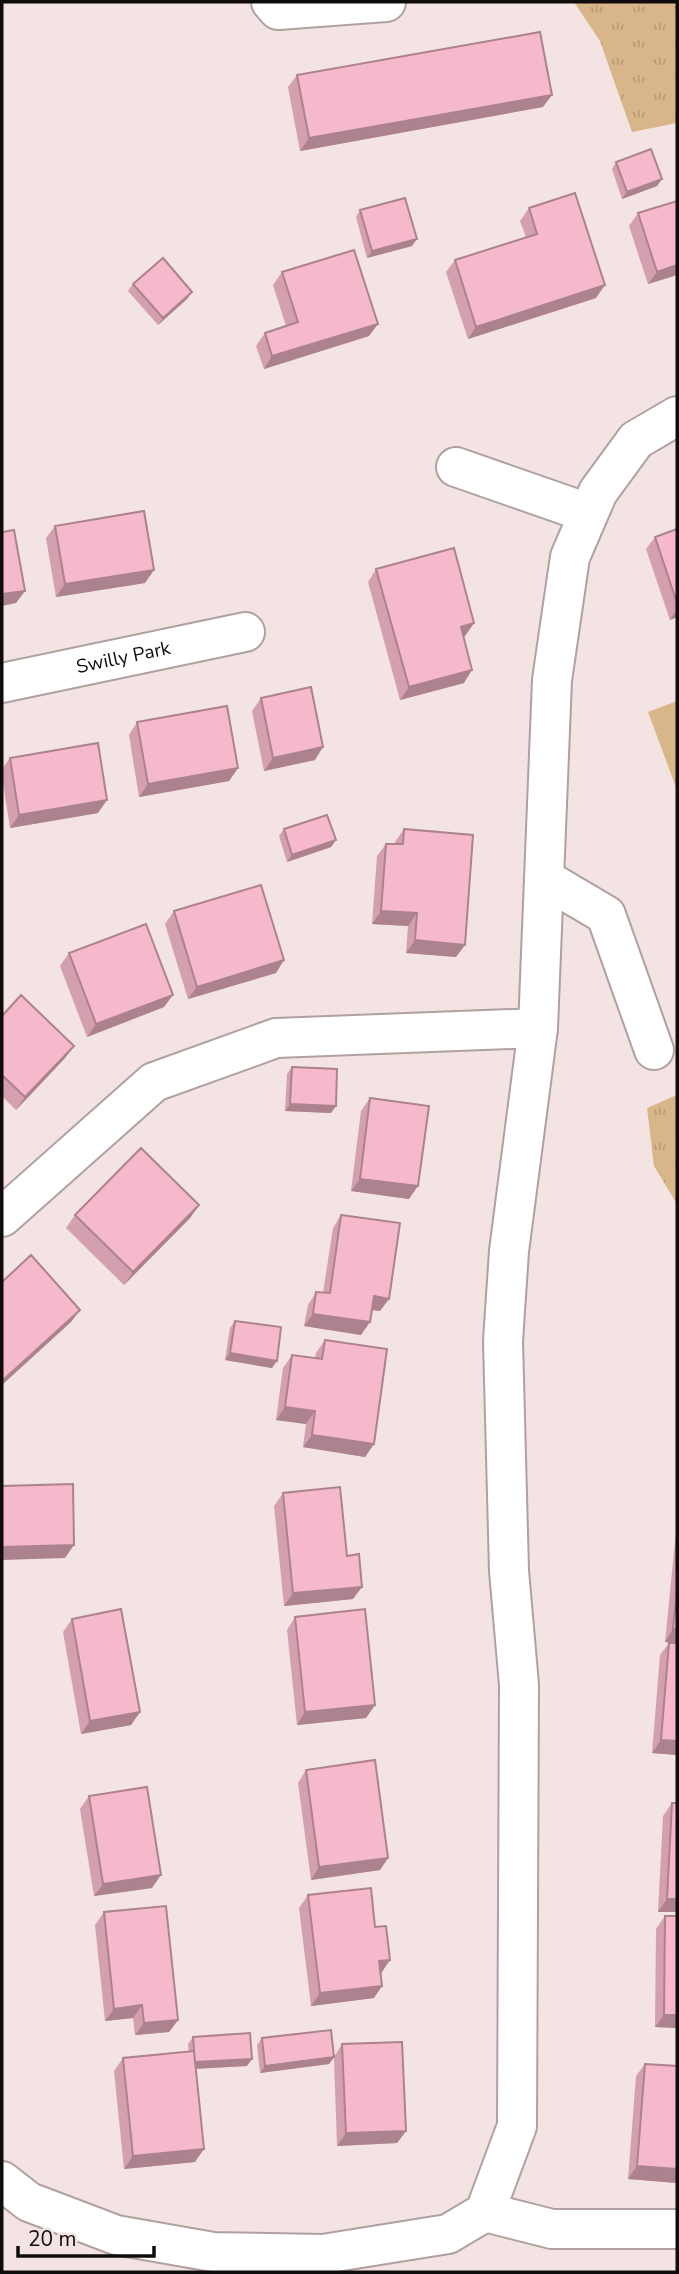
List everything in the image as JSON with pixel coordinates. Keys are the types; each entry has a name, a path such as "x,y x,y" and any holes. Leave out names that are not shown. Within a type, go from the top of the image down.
{"street":[{"path":"271,2 278,10 386,2"},
{"path":"2,2181 29,2202 116,2235 213,2252 323,2254 448,2234 485,2212 517,2126 519,1685 509,1571 503,1341 509,1251 538,1028 552,680 570,557 588,513 598,492 636,440 677,416"},
{"path":"456,467 588,513"},
{"name":"Swilly Park","path":"2,683 245,632"},
{"path":"545,879 606,915 654,1050"},
{"path":"2,1217 154,1082 276,1038 538,1028"},
{"path":"485,2212 552,2229 677,2229"}],"green space":[{"path":"574,2 677,2 677,123 632,132 600,41"},
{"path":"677,701 677,790 648,712"},
{"path":"677,1095 677,1204 654,1166 647,1108"}],"building":[{"path":"540,32 552,95 309,138 297,75"},
{"path":"651,149 662,179 627,192 616,162"},
{"path":"575,193 605,285 476,327 455,260 537,234 529,208"},
{"path":"405,198 417,239 372,251 360,210"},
{"path":"677,201 677,265 657,272 638,213"},
{"path":"354,250 378,324 272,356 265,333 298,322 282,272"},
{"path":"163,258 192,292 163,318 133,284"},
{"path":"144,511 154,570 65,584 55,526"},
{"path":"677,529 677,603 655,537"},
{"path":"14,530 25,591 2,594 2,532"},
{"path":"454,548 474,623 461,627 472,670 409,687 376,569"},
{"path":"311,687 323,747 273,758 261,698"},
{"path":"227,706 238,768 148,784 137,722"},
{"path":"98,743 107,800 19,815 10,758"},
{"path":"327,815 336,840 292,855 284,829"},
{"path":"404,829 473,835 465,945 415,940 417,913 381,911 386,844 403,844"},
{"path":"261,885 284,960 197,987 174,911"},
{"path":"146,924 173,995 96,1024 69,953"},
{"path":"21,995 74,1046 25,1097 2,1075 2,1016"},
{"path":"292,1067 337,1069 336,1106 290,1104"},
{"path":"370,1098 429,1106 418,1186 360,1179"},
{"path":"141,1148 199,1205 133,1272 75,1215"},
{"path":"341,1215 400,1223 389,1299 374,1296 370,1322 313,1314 316,1292 330,1293"},
{"path":"31,1255 80,1310 2,1381 2,1282"},
{"path":"235,1321 281,1327 277,1361 230,1353"},
{"path":"325,1340 387,1349 374,1444 312,1435 315,1411 285,1407 292,1355 322,1359"},
{"path":"73,1484 74,1545 2,1547 2,1486"},
{"path":"340,1487 347,1556 359,1554 362,1587 293,1593 283,1493"},
{"path":"677,1591 677,1629 673,1629"},
{"path":"121,1609 140,1712 90,1721 72,1619"},
{"path":"365,1609 375,1705 305,1712 295,1617"},
{"path":"669,1643 677,1643 677,1741 661,1740"},
{"path":"375,1760 388,1858 319,1867 306,1770"},
{"path":"147,1787 161,1875 103,1884 89,1796"},
{"path":"672,1803 677,1803 677,1899 667,1899"},
{"path":"371,1888 375,1927 386,1926 390,1960 379,1961 382,1986 320,1993 308,1895"},
{"path":"166,1906 178,2020 144,2023 142,2005 114,2009 104,1912"},
{"path":"665,1916 677,1916 677,2015 664,2015"},
{"path":"331,2030 334,2057 265,2066 262,2038"},
{"path":"250,2033 252,2059 195,2062 193,2037"},
{"path":"402,2042 406,2131 346,2133 342,2044"},
{"path":"194,2051 204,2149 133,2156 123,2058"},
{"path":"645,2064 677,2066 677,2169 637,2166"}]}
